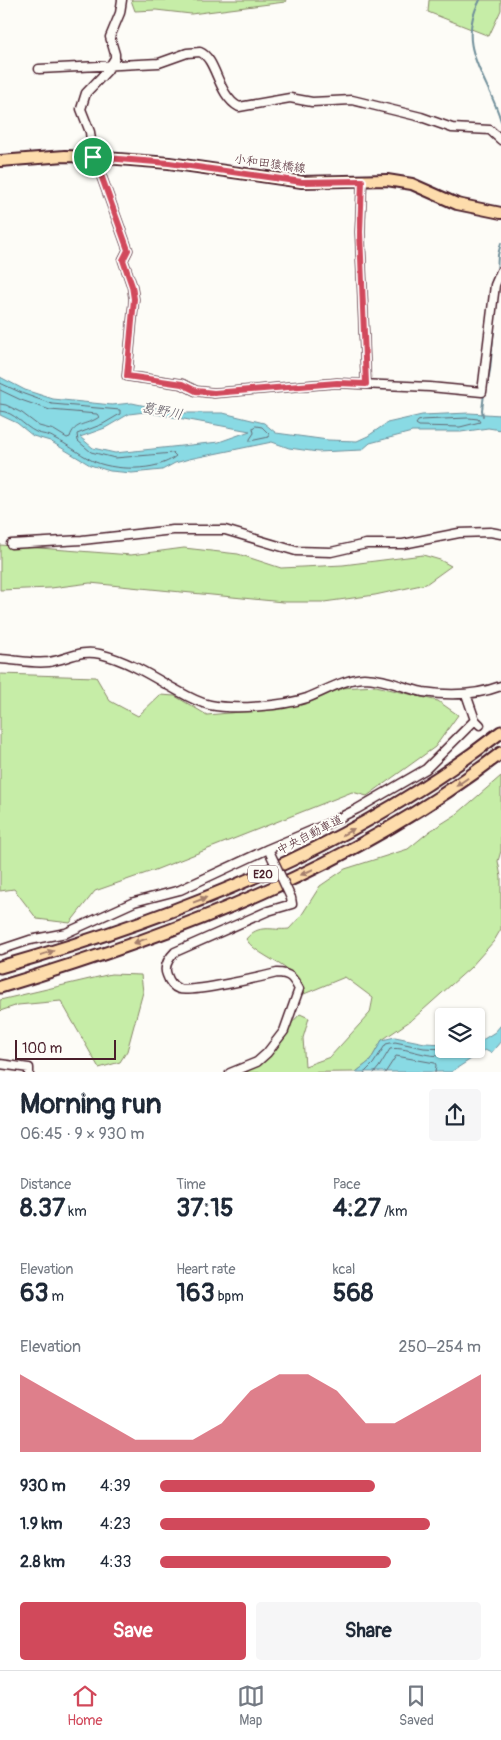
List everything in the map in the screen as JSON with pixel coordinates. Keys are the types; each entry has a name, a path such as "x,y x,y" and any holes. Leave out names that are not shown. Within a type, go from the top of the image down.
{"highway":[{"name":"中央自動車道","path":"0,967 162,915 219,893 301,856 344,834 406,798 501,732"},
{"name":"E20","path":"0,988 176,928 264,892 315,868 358,846 418,811 479,770 501,752"}],"main road":[{"name":"小和田猿橋線","path":"0,161 65,156 93,157 178,164 302,182 387,180 412,184 457,204 501,213"}],"street":[{"path":"122,0 120,13 110,37 115,54 111,66 86,93 81,106 90,132 93,157 128,250 123,260 132,286 134,299 127,376 182,384 196,391 214,393 337,383 460,389 482,392 494,285 501,271"},
{"path":"39,69 159,63 187,53 200,52 207,57 226,95 239,107 290,98 312,102 352,100 421,117 452,128 490,130 501,140"},
{"path":"362,181 360,232 366,384"},
{"path":"11,544 82,540 173,530 225,530 296,551 331,552 366,544 403,544 459,533 490,532 501,534"},
{"path":"0,659 49,662 83,652 91,652 109,657 145,672 193,700 210,705 247,706 293,702 349,681 363,678 394,683 423,692 466,694 501,686"},
{"path":"0,950 30,940 66,933 134,902 180,890 342,817 426,769 477,722 466,694"},
{"path":"230,1072 257,1062 267,1053 284,1031 299,989 292,977 288,973 278,973 194,989 179,990 171,984 166,974 166,965 170,957 176,952 268,911 292,904 269,851"},
{"path":"0,1064 29,1068 29,1072"}],"green space":[{"path":"131,0 286,0 285,2 191,14 156,10 135,11"},
{"path":"429,0 501,0 501,10 489,36 428,12"},
{"path":"0,545 131,555 184,548 238,554 281,568 343,565 423,555 440,560 451,566 426,584 375,595 324,602 283,602 90,583 51,588 0,590"},
{"path":"0,674 96,677 110,701 138,716 160,695 175,696 207,715 262,710 313,700 340,688 376,686 438,701 458,715 435,747 367,796 352,792 155,870 95,891 70,923 37,919 14,889 0,891"},
{"path":"501,776 501,851 498,861 501,877 501,929 494,941 470,968 413,1019 382,1040 370,1061 356,1072 246,1072 272,1052 288,1027 300,1014 309,1018 303,1038 305,1066 330,1057 370,1013 373,998 345,977 304,994 291,973 255,949 246,939 261,929 289,929 301,916 320,886 345,869 408,849 430,831 457,814"},
{"path":"111,974 141,975 143,992 127,1051 120,1062 99,1068 61,1001 18,1005 0,1011 0,1000"}],"water":[{"name":"葛野川","path":"0,377 25,390 53,399 112,405 132,403 179,413 223,413 264,423 276,433 328,440 357,441 387,423 422,415 469,413 501,415 501,430 488,428 461,432 412,432 370,443 362,450 318,452 289,448 272,442 189,459 175,463 162,470 132,473 110,471 90,465 50,441 33,436 17,423 0,415","holes":["145,412 250,431 219,442 115,453 93,448 80,437 105,428 129,414"]},
{"path":"501,1025 501,1041 491,1053 485,1050 485,1038 495,1032"},
{"path":"395,1037 435,1044 435,1058 473,1058 451,1072 356,1072 370,1061 382,1040"}],"waterway":[{"path":"480,0 473,17 472,48 501,121"},
{"path":"497,273 501,243"},
{"path":"486,390 494,328"},
{"path":"483,416 484,394"}],"route":[{"path":"93,157 169,163 302,182 362,181 360,232 366,384 337,383 214,393 196,391 182,384 127,376 134,299 132,286 123,260 128,250 93,157"}]}
